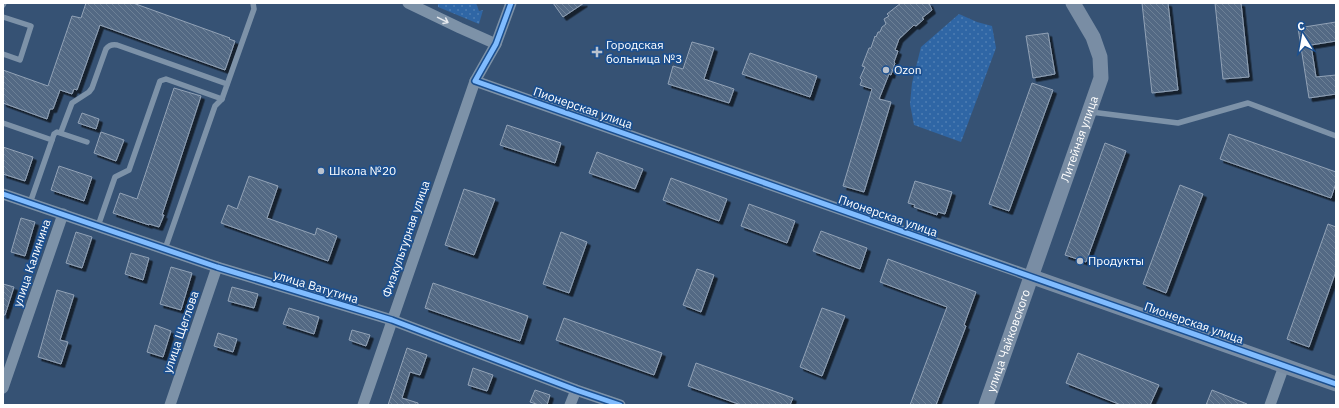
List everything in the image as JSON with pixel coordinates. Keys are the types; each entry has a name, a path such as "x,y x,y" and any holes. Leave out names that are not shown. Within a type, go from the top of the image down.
{"street":[{"path":"408,3 496,44"},
{"path":"474,81 496,44 511,3"},
{"name":"Литейная улица","path":"1030,276 1101,78 1100,57 1093,37 1073,3"},
{"name":"Пионерская улица","path":"474,81 1336,384"},
{"name":"Физкультурная улица","path":"363,405 474,81"},
{"name":"улица Ватутина","path":"3,194 217,267 392,320 576,390 620,405"},
{"name":"улица Калинина","path":"3,388 63,214"},
{"name":"улица Щеглова","path":"170,405 217,267"},
{"name":"улица Чайковского","path":"986,405 1030,276"},
{"path":"1270,405 1284,366"},
{"path":"570,405 576,390"}],"lane":[{"path":"165,249 214,106 222,99 254,9 253,3"},
{"path":"3,16 31,26 20,60 3,54"},
{"path":"61,132 72,103 89,92 106,49 112,44 227,84"},
{"path":"98,226 115,177 129,170 160,81 166,79 222,99"},
{"path":"1088,112 1178,123 1248,103 1336,136"},
{"path":"3,123 52,140"},
{"path":"30,203 55,132 61,132 87,142"}],"shaded area":[{"path":"438,3 476,3 479,11 483,10 479,24 438,7"},
{"path":"959,14 977,22 992,26 996,48 961,142 914,125 910,104 912,83 921,47"}],"building":[{"path":"86,3 133,3 230,38 229,39 235,41 225,70 100,25 77,90 74,89 72,94 60,90 53,109 50,109 47,119 3,103 3,70 48,86 72,16 81,18"},
{"path":"553,3 584,3 563,17"},
{"path":"901,3 929,3 932,10 922,18 924,19 916,26 914,25 899,39 895,50 898,51 891,75 889,74 879,99 891,102 864,192 843,186 872,89 860,85 862,80 860,78 865,67 862,66 875,36 876,37 878,32 880,32 882,27 886,24 884,19 889,16 887,14"},
{"path":"1142,3 1168,3 1178,90 1152,93"},
{"path":"1215,3 1241,3 1249,77 1223,79"},
{"path":"1336,22 1336,41 1311,45 1316,77 1336,75 1336,94 1309,98 1298,28"},
{"path":"1048,33 1055,74 1033,78 1026,36"},
{"path":"692,42 714,48 704,79 734,89 729,103 668,84 673,66 683,69"},
{"path":"750,53 817,76 810,97 742,74"},
{"path":"1032,83 1053,90 1009,211 989,204"},
{"path":"174,88 201,96 159,227 113,213 120,193 137,199"},
{"path":"82,113 99,119 96,129 78,123"},
{"path":"507,125 561,143 555,163 500,145"},
{"path":"101,132 124,140 116,161 94,153"},
{"path":"1229,134 1336,172 1336,183 1331,198 1220,159"},
{"path":"1105,143 1126,151 1086,262 1065,255"},
{"path":"3,147 33,157 25,181 3,174"},
{"path":"597,152 643,169 635,189 589,173"},
{"path":"59,166 92,177 84,201 51,190"},
{"path":"249,176 278,186 267,218 315,235 317,228 337,236 328,261 221,223 228,205 237,209"},
{"path":"671,178 727,199 719,221 663,200"},
{"path":"915,181 952,192 945,214 938,212 937,215 914,207 915,205 908,203"},
{"path":"1180,185 1203,194 1166,293 1143,284"},
{"path":"464,189 495,199 474,255 445,245"},
{"path":"749,204 795,221 787,243 741,226"},
{"path":"21,218 35,222 25,256 11,252"},
{"path":"1328,224 1336,227 1336,271 1309,347 1287,339"},
{"path":"821,231 867,248 860,269 813,251"},
{"path":"76,232 92,237 82,268 66,263"},
{"path":"561,232 587,242 569,293 543,284"},
{"path":"131,253 149,258 143,280 125,274"},
{"path":"888,259 976,292 964,325 966,326 936,405 910,405 947,307 880,282"},
{"path":"171,267 192,273 181,310 160,304"},
{"path":"697,269 714,275 701,312 683,305"},
{"path":"433,283 528,316 520,341 425,308"},
{"path":"3,284 14,287 5,315 3,315"},
{"path":"232,287 258,294 254,308 228,301"},
{"path":"57,290 74,295 60,340 68,342 61,364 38,357"},
{"path":"289,308 319,317 314,334 283,324"},
{"path":"822,308 845,316 822,376 800,367"},
{"path":"564,318 662,353 654,375 556,340"},
{"path":"155,325 171,331 163,357 147,352"},
{"path":"352,330 370,335 366,346 349,340"},
{"path":"218,333 237,339 233,352 214,346"},
{"path":"407,348 427,355 420,375 410,372 402,398 418,403 418,405 388,405"},
{"path":"1078,353 1159,385 1150,405 1121,405 1066,383"},
{"path":"696,363 793,398 790,405 741,405 688,386"},
{"path":"473,368 493,375 487,391 468,385"},
{"path":"535,390 550,395 547,405 539,405 530,402"},
{"path":"1212,390 1247,404 1247,405 1206,405"}],"cycle path":[{"path":"511,3 496,44 475,81 1336,384"},
{"path":"3,194 217,267 392,320 576,390 620,405"}],"place":[{"name":"Городская больница №3","path":"597,52"},
{"name":"Ozon","path":"886,70"},
{"name":"Школа №20","path":"321,171"},
{"name":"Продукты","path":"1080,261"}]}
